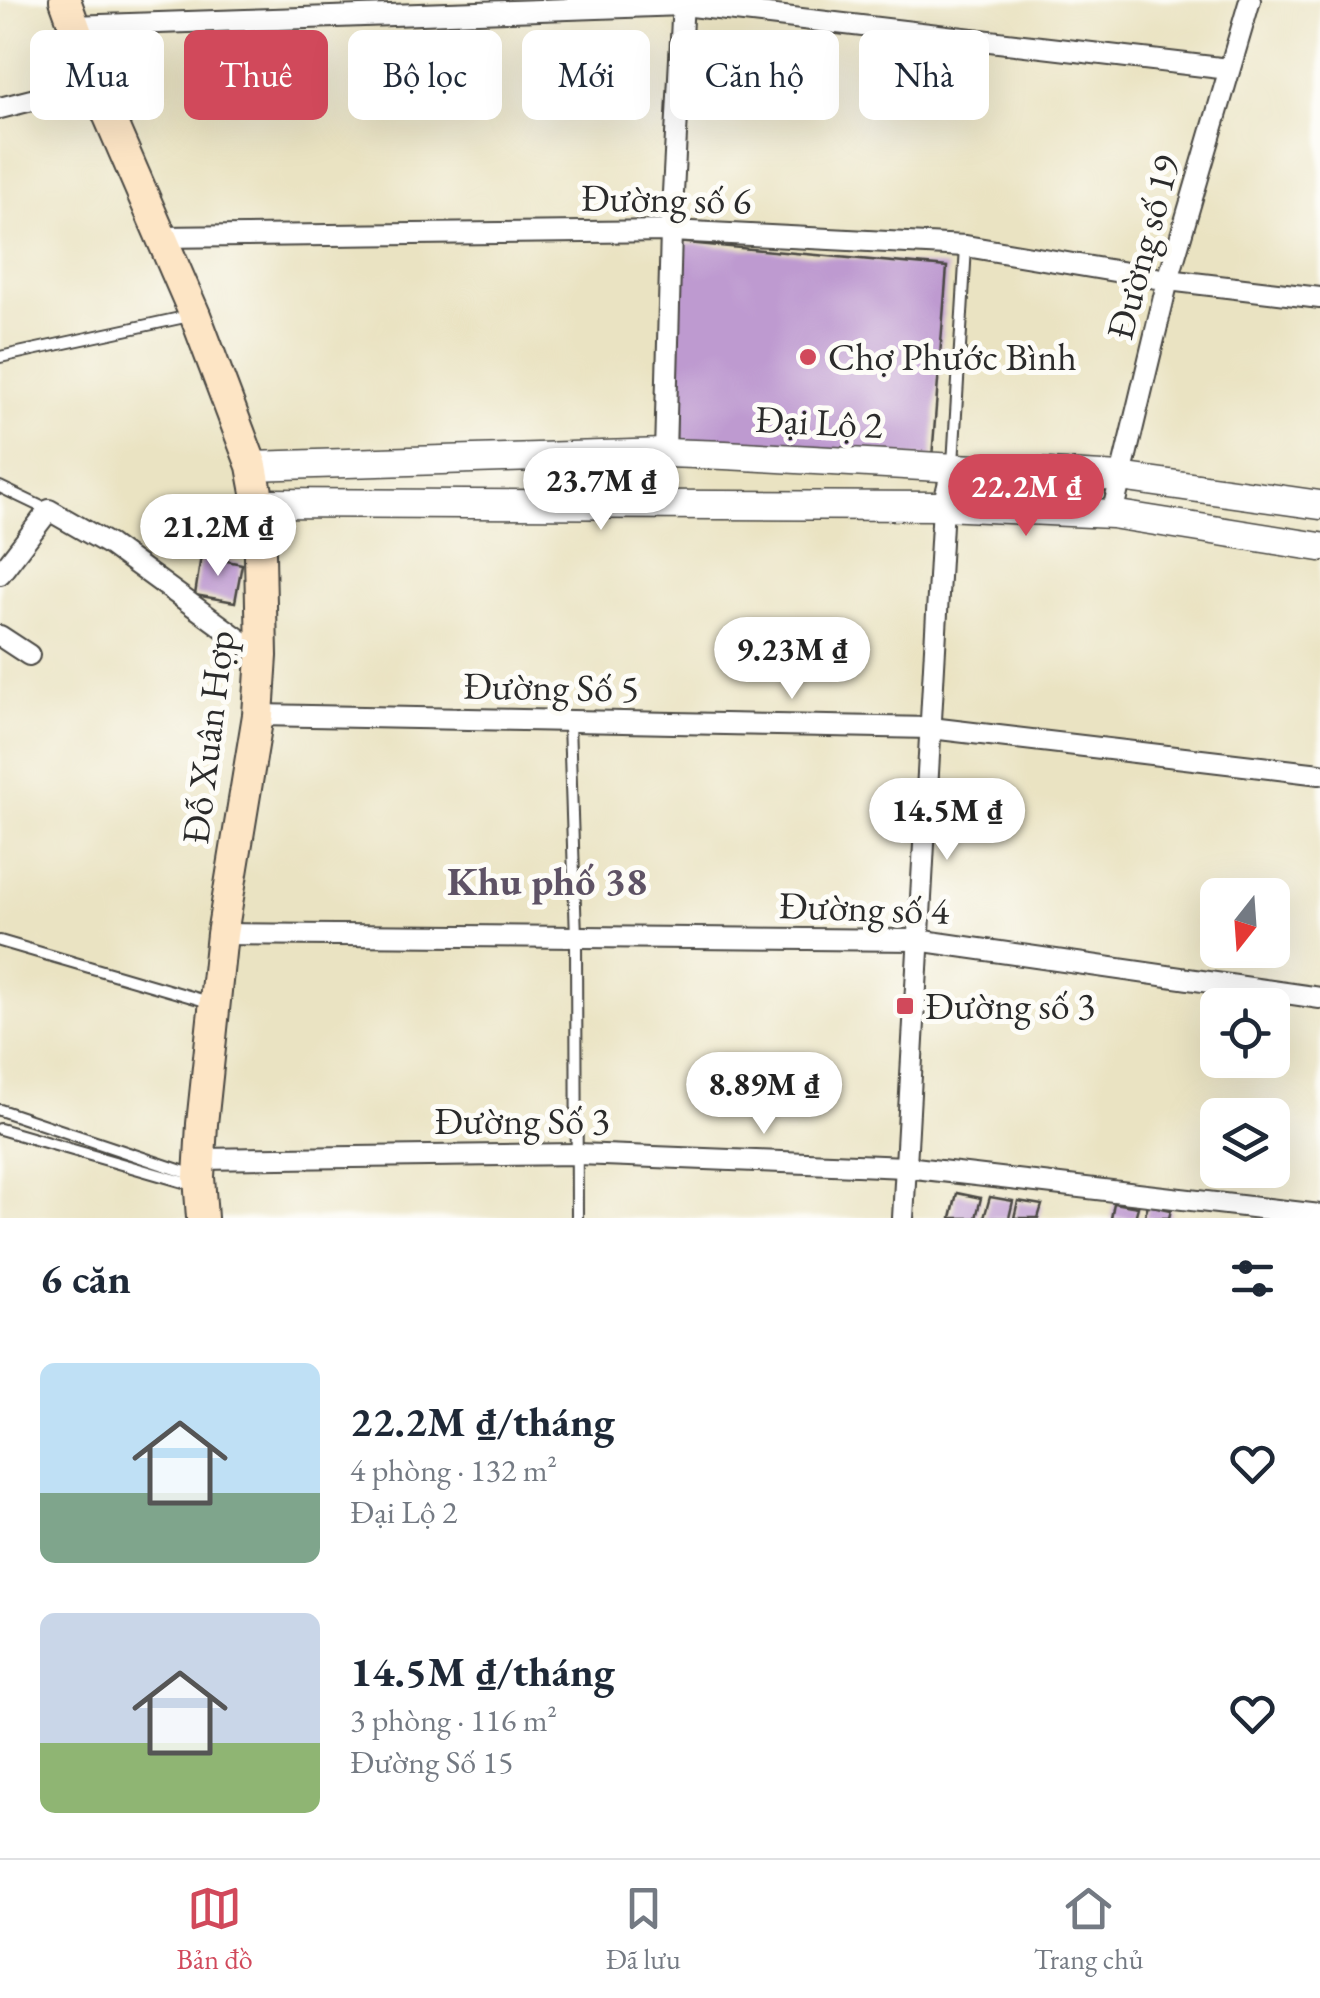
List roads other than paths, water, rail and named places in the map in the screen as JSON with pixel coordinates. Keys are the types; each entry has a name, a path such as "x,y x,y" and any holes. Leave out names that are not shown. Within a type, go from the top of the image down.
{"main road":[{"name":"Đỗ Xuân Hợp","path":"110,120 194,315 252,466 259,503 262,656 258,715 222,934 200,1174 202,1218"}],"street":[{"name":"Đường số 19","path":"1112,514 1168,280 1250,0"},
{"path":"68,13 683,2 1229,69"},
{"path":"665,453 670,230 683,2"},
{"path":"0,108 30,100"},
{"name":"Đường số 6","path":"160,237 670,230 966,246 1168,280"},
{"path":"1168,280 1320,298"},
{"name":"Đại Lộ 2","path":"252,466 665,453 953,465 1120,477 1320,505"},
{"path":"903,1218 942,506 953,465"},
{"path":"259,503 942,506 1112,514 1320,547"},
{"path":"0,574 48,510 110,545 262,656"},
{"path":"0,636 29,655"},
{"name":"Đường Số 5","path":"258,715 931,728 1320,774"},
{"name":"Đường số 4","path":"222,934 917,940 1320,998"},
{"name":"Đường Số 3","path":"200,1174 578,1154 906,1168 1320,1216"}],"lane":[{"path":"953,465 966,246"},
{"path":"0,356 194,315"},
{"path":"0,486 48,510"},
{"path":"569,722 576,937 577,1218"},
{"path":"0,940 215,1003"},
{"path":"0,1110 200,1174"},
{"path":"0,1130 200,1174"}],"place":[{"name":"Chợ Phước Bình","path":"808,357"},
{"name":"Đường số 3","path":"905,1006"}],"district":[{"name":"Khu phố 38","path":"547,881"}]}
